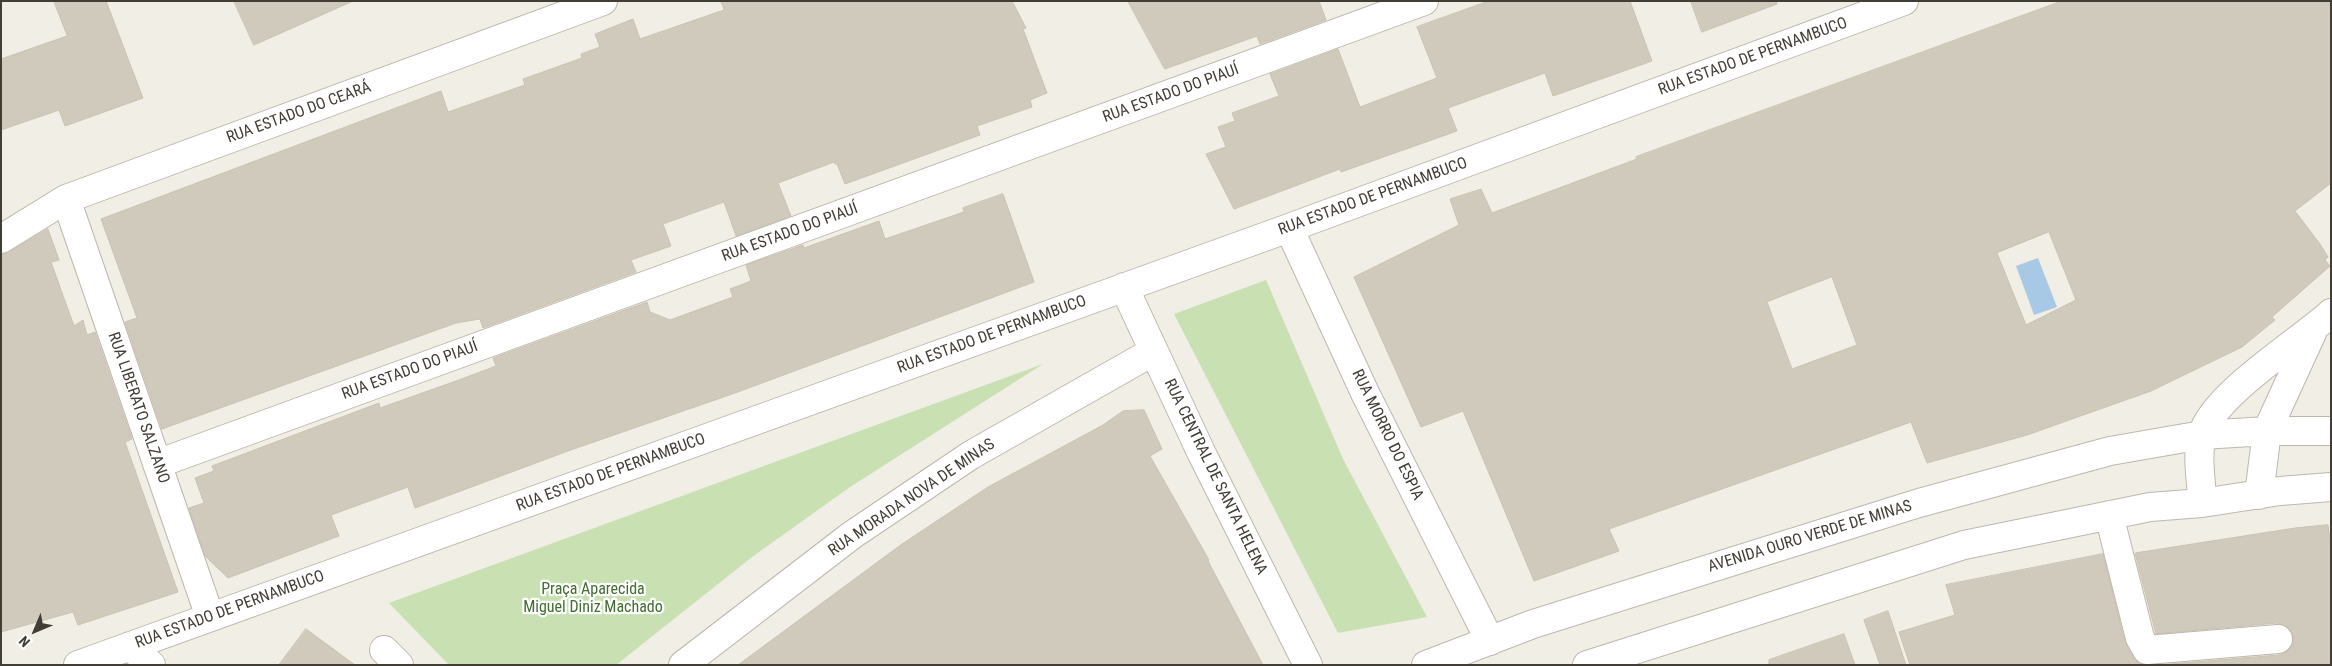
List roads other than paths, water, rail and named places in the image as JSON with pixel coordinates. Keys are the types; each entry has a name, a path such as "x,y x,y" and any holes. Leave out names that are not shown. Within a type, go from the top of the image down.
{"street":[{"name":"RUA ESTADO DO CEARÁ","path":"1,239 66,199 603,1"},
{"name":"RUA ESTADO DO PIAUÍ","path":"157,464 1424,1"},
{"name":"RUA ESTADO DE PERNAMBUCO","path":"78,665 116,655 210,617 1289,228 1904,1"},
{"name":"RUA LIBERATO SALZANO","path":"66,199 210,617"},
{"name":"RUA MORRO DO ESPIA","path":"1289,228 1365,393 1490,641"},
{"name":"RUA CENTRAL DE SANTA HELENA","path":"1124,287 1201,452 1308,665"},
{"path":"2259,495 2267,430 2323,320"},
{"path":"2202,503 2199,453 2202,435 2209,421 2230,396 2323,320"},
{"name":"RUA MORADA NOVA DE MINAS","path":"683,665 852,535 971,455 1154,351"},
{"name":"AVENIDA OURO VERDE DE MINAS","path":"1426,665 1533,624 1919,503 2110,451 2202,435 2267,430 2331,431"},
{"path":"1588,665 1964,545 2150,507 2202,503 2280,491 2331,487"},
{"path":"2109,515 2140,638 2147,650 2278,639"},
{"path":"116,655 151,665"}],"water":[{"path":"2038,258 2057,307 2034,315 2016,266"}],"park label":[{"name":"Praça Aparecida Miguel Diniz Machado","path":"593,599"}]}
